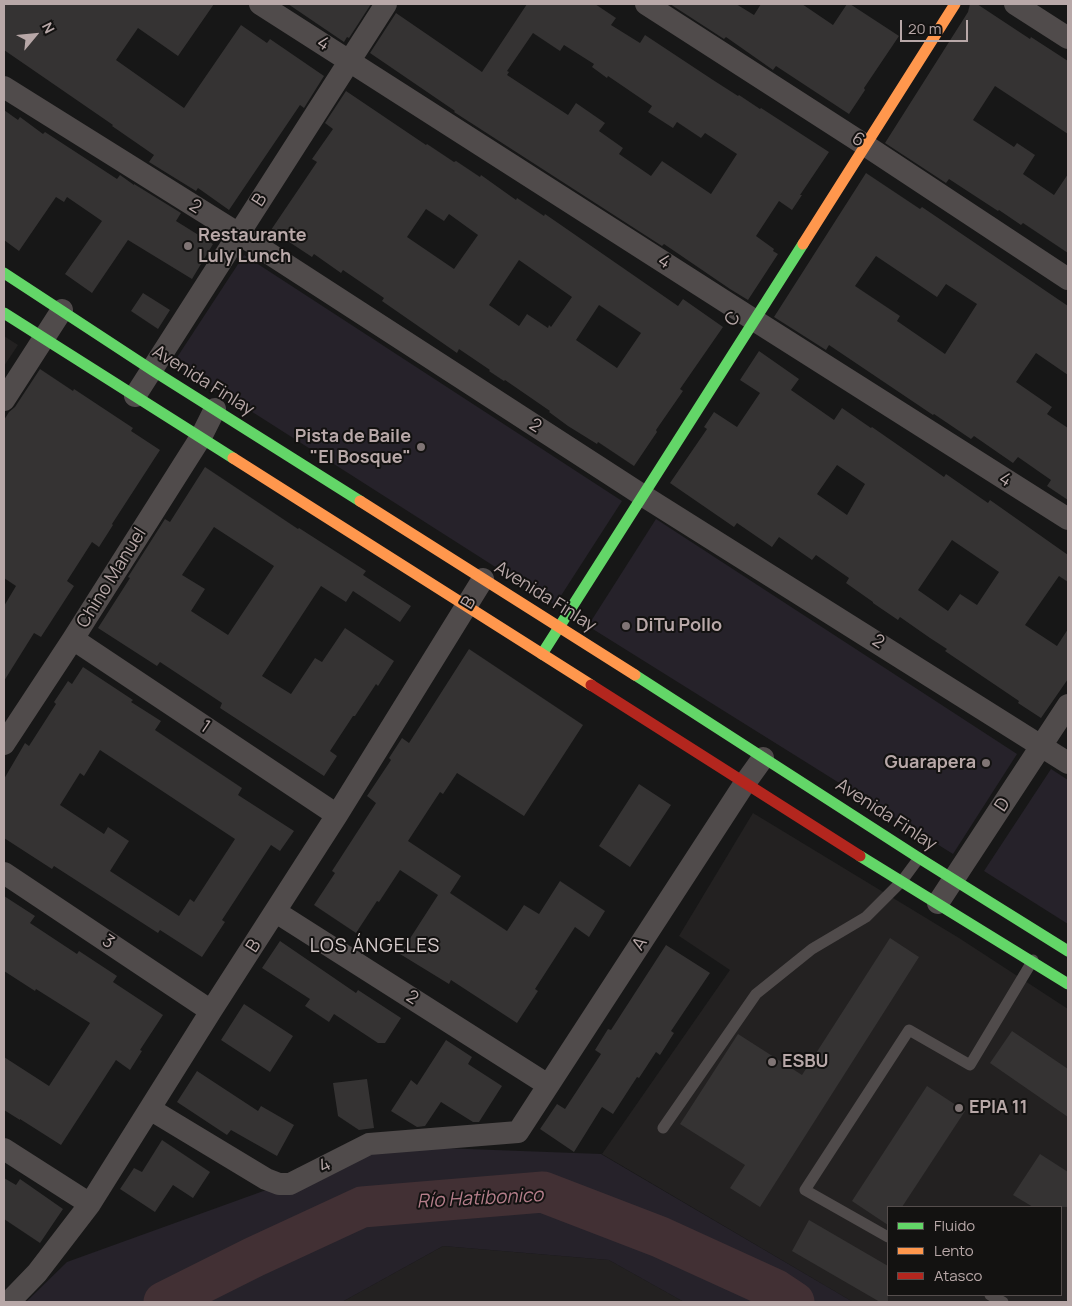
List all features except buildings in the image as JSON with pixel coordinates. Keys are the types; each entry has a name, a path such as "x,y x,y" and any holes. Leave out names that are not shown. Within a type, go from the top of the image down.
{"main road":[{"name":"C","path":"542,654 558,626 955,4"},
{"name":"Avenida Finlay","path":"4,273 152,370 954,879 1038,949 1068,984"},
{"name":"Avenida Finlay","path":"7,318 43,338 201,437 466,608 938,903 1038,949 1068,951"}],"street":[{"name":"4","path":"260,4 1068,519"},
{"name":"B","path":"135,396 386,4"},
{"name":"6","path":"646,4 1068,278"},
{"path":"1015,4 1068,38"},
{"name":"2","path":"4,87 239,234 642,495 1068,763"},
{"path":"4,400 62,310"},
{"name":"Chino Manuel","path":"4,744 201,437 215,410"},
{"name":"B","path":"9,1302 37,1273 90,1204 211,1011 276,912 484,579"},
{"name":"1","path":"73,639 337,815"},
{"name":"D","path":"938,903 1068,705"},
{"name":"A","path":"518,1132 763,758"},
{"name":"3","path":"4,873 211,1011"},
{"name":"2","path":"276,912 548,1085"},
{"name":"4","path":"150,1109 266,1179 279,1184 290,1184 370,1144 518,1132"},
{"path":"4,1150 90,1204"}],"lane":[{"path":"663,1128 756,994 812,949 866,917 902,881 919,858"},
{"path":"887,1236 805,1190 909,1030 970,1065 1038,949"},
{"path":"992,1296 1003,1302"}],"shaded area":[{"path":"244,255 622,501 555,605 174,362"},
{"path":"4,336 18,345 4,366"},
{"path":"656,519 1017,754 953,854 588,626"},
{"path":"1051,769 1068,780 1068,924 984,871"},
{"path":"753,813 959,938 1068,1009 1068,1302 853,1302 602,1154 730,970 679,936"},
{"path":"388,1146 601,1154 853,1302 684,1302 609,1260 443,1246 342,1302 26,1302 67,1262"},
{"path":"443,1246 609,1260 684,1302 342,1302"}],"waterway":[{"name":"Río Hatibonico","path":"164,1302 254,1257 362,1207 543,1192 660,1237 776,1290 794,1302"}],"traffic: fast":[{"path":"542,654 803,244"},
{"path":"4,273 152,370 360,501"},
{"path":"4,313 233,458"},
{"path":"635,675 919,858 1068,951"},
{"path":"860,856 1068,984"}],"traffic: slow":[{"path":"803,244 955,4"},
{"path":"233,458 591,685"},
{"path":"360,501 635,675"}],"traffic: jam":[{"path":"591,685 860,856"}],"place":[{"name":"Restaurante Luly Lunch","path":"188,246"},
{"name":"Pista de Baile \"El Bosque\"","path":"421,447"},
{"name":"DiTu Pollo","path":"626,626"},
{"name":"Guarapera","path":"986,763"},
{"name":"ESBU","path":"772,1062"},
{"name":"EPIA 11","path":"959,1108"}],"district":[{"name":"LOS ÁNGELES","path":"375,947"}]}
